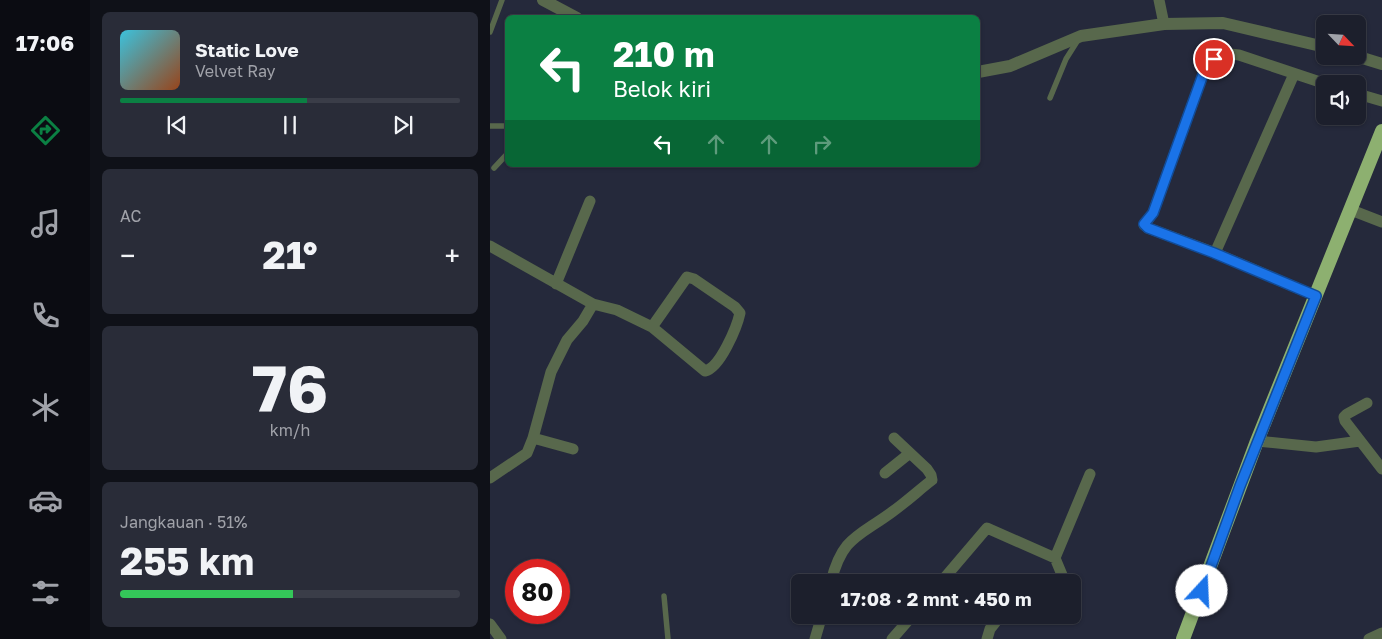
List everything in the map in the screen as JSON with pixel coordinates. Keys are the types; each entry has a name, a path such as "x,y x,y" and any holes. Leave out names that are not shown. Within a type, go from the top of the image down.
{"highway":[{"path":"1183,639 1257,441 1382,131"}],"street":[{"path":"543,0 571,15"},
{"path":"1159,0 1164,24"},
{"path":"980,72 1010,66 1081,36 1164,24 1223,23 1316,44"},
{"path":"1316,81 1239,55 1230,54 1214,59 1205,69 1153,213 1144,224 1148,228 1214,253 1316,296"},
{"path":"1366,59 1382,64"},
{"path":"1214,253 1294,74"},
{"path":"1366,97 1382,102"},
{"path":"556,284 590,201"},
{"path":"1351,210 1382,222"},
{"path":"490,246 593,304 617,310 652,327 705,371 710,370 721,357 738,322 740,313 735,307 694,278 687,278 652,327"},
{"path":"490,478 527,453 551,372 567,340 583,321 593,304"},
{"path":"1367,403 1344,417 1360,441 1381,466"},
{"path":"533,438 563,448 574,449"},
{"path":"833,574 835,565 846,546 859,533 892,512 932,480 927,470 894,438"},
{"path":"1257,441 1316,447 1360,441"},
{"path":"885,473 910,452"},
{"path":"1055,558 1090,474"},
{"path":"947,574 987,528 1055,558 1062,574"},
{"path":"490,624 501,639"},
{"path":"815,639 819,624"},
{"path":"892,639 905,624"},
{"path":"987,639 994,624"},
{"path":"1369,639 1382,633"}],"lane":[{"path":"490,32 502,0"},
{"path":"1050,98 1066,60 1081,36"},
{"path":"490,126 505,126"},
{"path":"494,168 505,156"},
{"path":"664,596 668,639"}],"route":[{"path":"1202,591 1257,441 1316,296 1214,253 1148,228 1144,224 1153,213 1205,69 1208,63 1214,59"}]}
